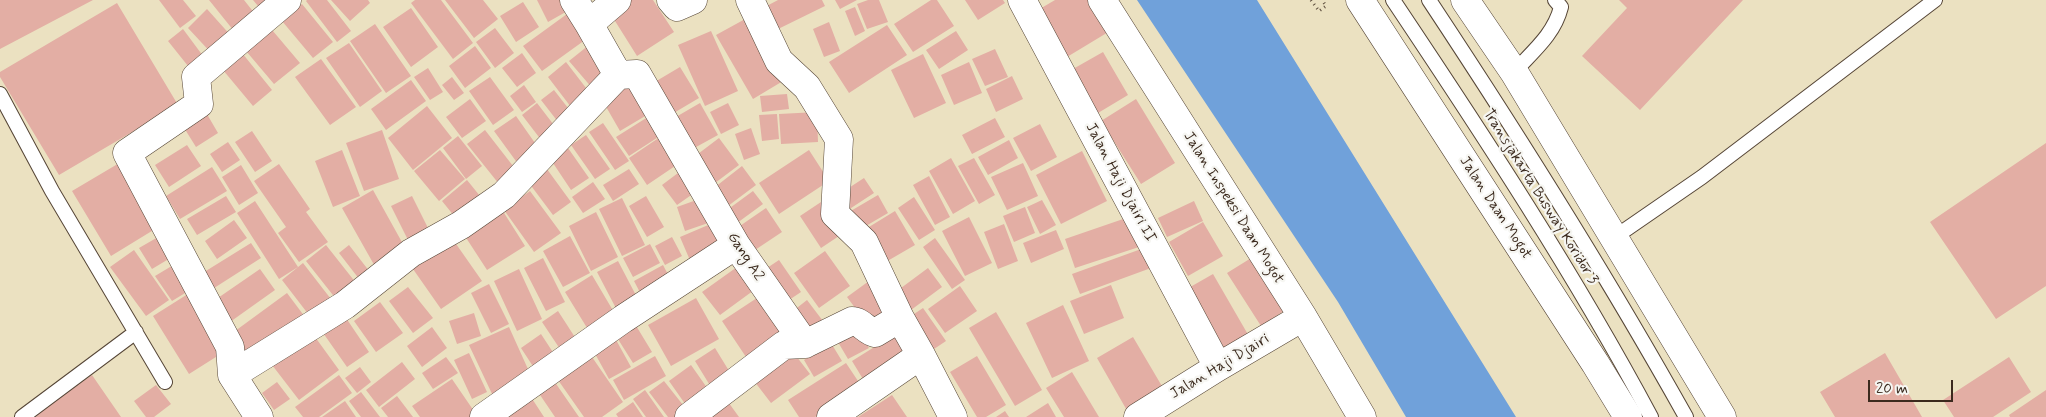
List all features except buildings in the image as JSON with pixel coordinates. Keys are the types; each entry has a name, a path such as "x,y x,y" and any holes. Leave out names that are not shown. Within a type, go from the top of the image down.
{"main road":[{"path":"258,417 232,375 230,347 127,153 199,104 196,77 287,0"},
{"path":"232,375 345,305 411,253 460,225 504,195 618,75 590,24 574,0"},
{"path":"590,24 617,0"},
{"path":"671,0 677,7 693,0"},
{"path":"750,0 779,62 807,87 839,139 835,214 864,242 900,318 922,355 953,417"},
{"name":"Jalan Haji Djairi II","path":"1022,0 1218,367"},
{"name":"Jalan Inspeksi Daan Mogot","path":"1102,0 1303,318 1362,417"},
{"name":"Jalan Daan Mogot","path":"1360,0 1596,363 1628,417"},
{"path":"1465,0 1514,72 1722,417"},
{"name":"Gang A2","path":"618,75 637,74 736,245 805,344"},
{"path":"484,417 623,319 736,245"},
{"path":"689,417 784,345 805,344 852,321 856,321 870,332 875,332 900,318"},
{"name":"Jalan Haji Djairi","path":"1138,417 1218,367 1303,318"},
{"path":"831,417 922,355"}],"lane":[{"name":"Transjakarta Busway Koridor 3","path":"1394,0 1478,126 1604,330 1651,417"},
{"name":"Transjakarta Busway Koridor 3","path":"1429,0 1508,119 1633,322 1686,417"},
{"path":"1514,72 1547,37 1557,21 1561,7 1555,0"},
{"path":"1615,237 1702,177 1935,0"},
{"path":"0,94 57,200 165,382"},
{"path":"22,417 136,332"}],"path":[{"path":"1311,0 1319,11 1326,6 1322,0"}],"water":[{"path":"1137,0 1257,0 1516,417 1406,417 1338,302"}]}
